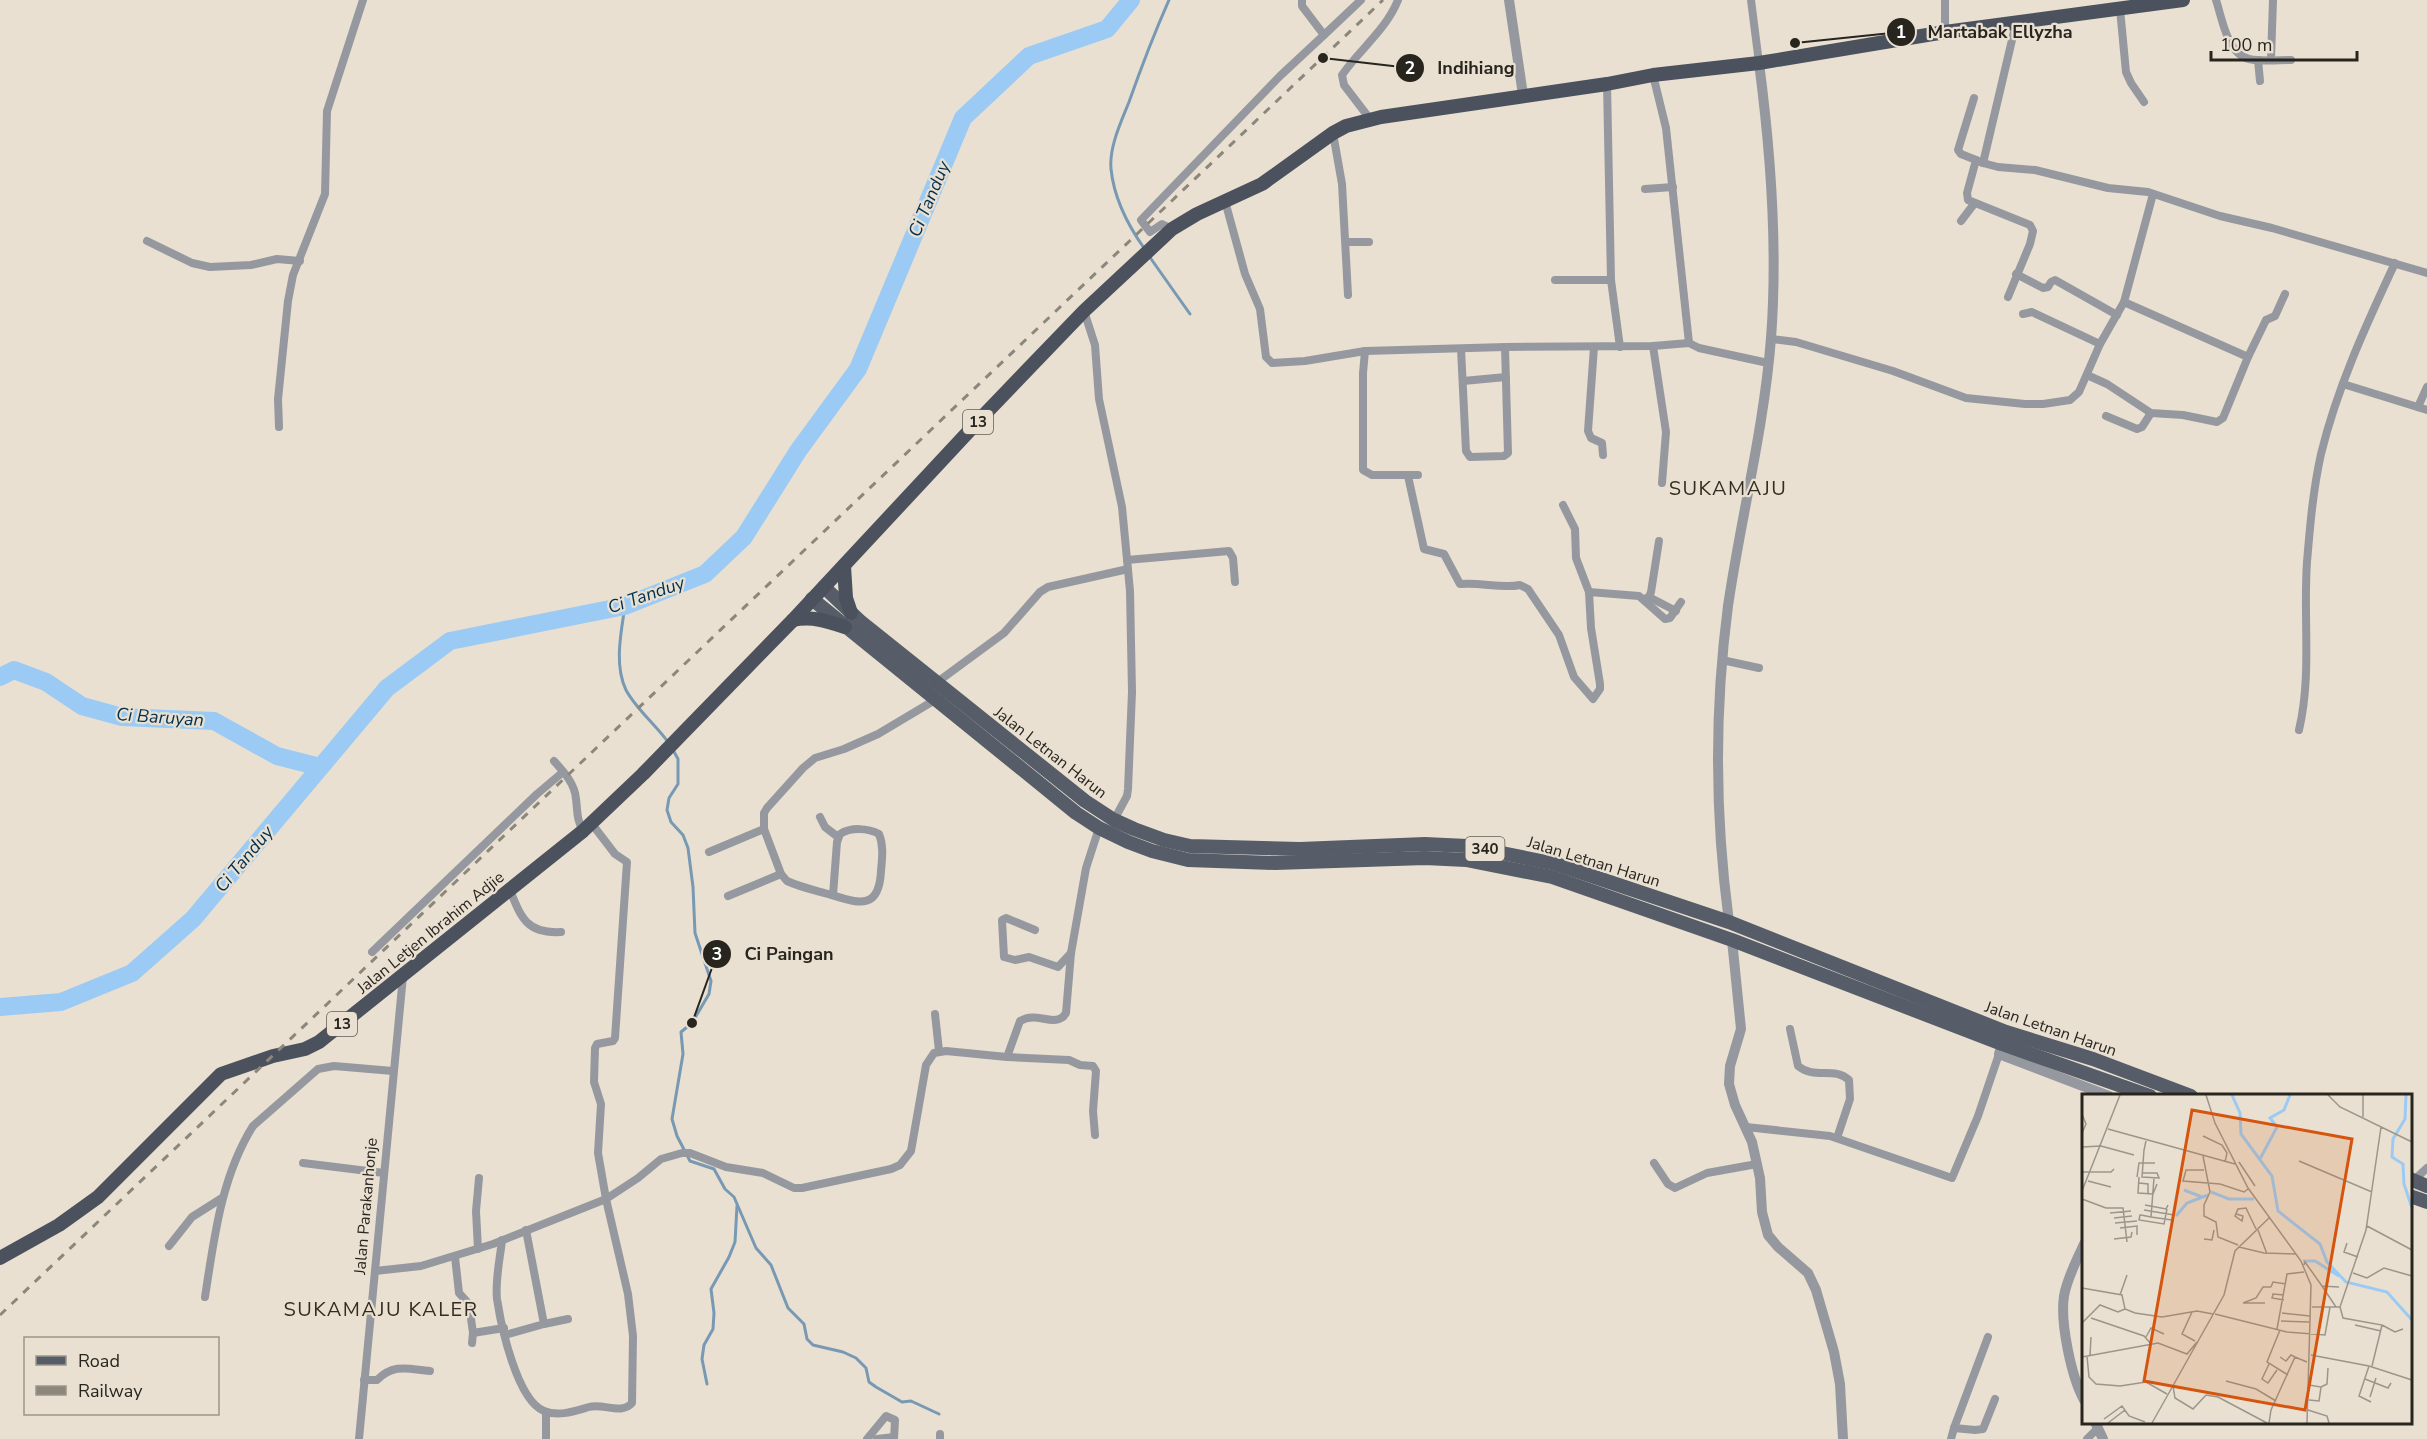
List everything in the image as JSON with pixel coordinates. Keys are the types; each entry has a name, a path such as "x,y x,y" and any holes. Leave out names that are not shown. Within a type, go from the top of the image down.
{"highway":[{"name":"13","path":"793,620 1084,311 1152,247 1172,229 1262,184 1333,133 1370,119 1523,95 1607,84 1653,75 1759,63 1945,32 2183,0"},
{"path":"843,566 846,598 851,613"},
{"path":"793,620 820,619 845,627"},
{"name":"Jalan Letjen Ibrahim Adjie","path":"0,1258 52,1230 98,1197 221,1074 273,1056 305,1049 319,1042 510,890 588,827 677,740 793,620"}],"main road":[{"name":"Jalan Letnan Harun","path":"824,587 851,613 1050,782 1076,813 1100,828 1152,851 1188,860 1275,863 1425,858 1556,864 1729,922 2003,1043 2093,1059 2188,1094"},
{"name":"Jalan Letnan Harun","path":"812,599 935,700 1050,782 1114,820 1156,838 1190,846 1300,849 1425,844 1467,846 1527,864 1552,877 1732,940 2003,1043 2147,1094"},
{"path":"2412,1181 2427,1186"},
{"path":"2412,1197 2427,1202"}],"street":[{"path":"279,427 278,399 288,300 293,275 326,194 327,111 363,0"},
{"path":"1302,0 1302,6 1324,35"},
{"path":"1172,229 1162,224 1150,232 1141,220 1280,76 1360,0"},
{"path":"1370,119 1344,85 1342,75 1370,44 1394,11 1398,0"},
{"path":"1509,0 1523,95"},
{"path":"1729,922 1716,749 1722,660 1728,605 1760,425 1771,339 1775,270 1773,203 1751,0"},
{"path":"1945,0 1945,32"},
{"path":"2217,0 2227,34 2236,51 2247,59 2291,60"},
{"path":"2271,59 2273,0"},
{"path":"2120,9 2126,72 2144,102"},
{"path":"2008,297 2030,244 2032,228 2030,225 1974,204 1968,200 1967,193 1979,161 2016,23"},
{"path":"2258,60 2260,81"},
{"path":"1653,75 1666,128 1689,343"},
{"path":"1607,84 1611,280 1620,347"},
{"path":"1974,98 1958,150 1961,154 1979,161 1998,167 2035,170 2108,188 2153,194 2220,216 2272,228 2427,273"},
{"path":"1333,133 1342,184 1348,295"},
{"path":"1646,189 1673,187"},
{"path":"1771,339 1796,342 1893,371 1945,391 1977,399 2025,404 2070,400 2079,392 2100,344 2124,302 2153,194"},
{"path":"1225,201 1245,274 1260,309 1264,348 1268,361 1282,364 1365,351 1505,347 1620,347 1689,343 1699,348 1768,363"},
{"path":"1961,221 1974,204"},
{"path":"147,242 192,263 210,267 251,266 277,259 300,261"},
{"path":"1346,242 1369,242"},
{"path":"2299,730 2306,693 2307,565 2313,498 2322,453 2343,384 2365,327 2395,264"},
{"path":"2016,274 2043,288 2048,287 2055,280 2117,315"},
{"path":"1555,280 1611,280"},
{"path":"2087,375 2107,384 2151,413 2220,421 2266,320 2275,316 2285,294"},
{"path":"2124,302 2248,357"},
{"path":"1084,311 1095,345 1099,399 1117,475 1128,564 1132,693 1128,789 1127,796 1114,820"},
{"path":"2023,314 2032,312 2100,344"},
{"path":"1653,346 1666,432 1662,483"},
{"path":"1461,349 1467,455 1470,457 1504,456 1509,450 1505,347"},
{"path":"1594,347 1588,428 1591,438 1602,443 1603,455"},
{"path":"1365,351 1363,470 1372,475 1413,476 1424,549 1444,554 1460,584 1495,584 1508,588 1520,585 1528,589 1559,635 1574,677 1593,699 1600,689 1600,684 1591,628 1589,592 1576,558 1575,529 1563,506"},
{"path":"1462,381 1506,377"},
{"path":"2343,384 2423,409 2427,387"},
{"path":"2106,416 2137,429 2142,427 2151,413"},
{"path":"1646,598 1659,541"},
{"path":"936,683 1004,633 1040,592 1048,587 1128,564 1230,551 1233,558 1235,582"},
{"path":"1589,592 1627,594 1646,598 1676,611 1681,602"},
{"path":"1722,660 1759,668"},
{"path":"833,895 838,837 846,830 873,831 879,834 882,842 878,890 868,900 856,903 787,881 781,874 764,829 764,813 803,768 815,758 844,749 878,734 935,700"},
{"path":"502,1240 497,1290 505,1332 519,1382 539,1408 546,1412 560,1414 600,1406 624,1409 632,1403 633,1336 628,1294 598,1153 601,1104 594,1082 595,1048 597,1044 613,1041 615,1038 627,862 577,819 576,795 554,761"},
{"path":"372,952 537,794 563,772"},
{"path":"820,817 825,827 838,837"},
{"path":"1007,1057 1016,1026 1020,1021 1030,1016 1054,1020 1063,1017 1066,1012 1071,952 1086,868 1100,828"},
{"path":"709,852 764,829"},
{"path":"728,896 781,874"},
{"path":"510,890 527,924 544,931 561,932"},
{"path":"1035,930 1003,919 1001,926 1004,957 1015,960 1029,957 1058,967 1071,952"},
{"path":"1732,940 1741,1029 1730,1066 1730,1084 1735,1105 1746,1127 1757,1164 1762,1212 1768,1235 1778,1247 1808,1273 1816,1290 1834,1352 1840,1384 1843,1439"},
{"name":"Jalan Parakanhonje","path":"359,1439 403,976"},
{"path":"935,1014 939,1052"},
{"path":"1790,1029 1798,1066 1810,1073 1835,1073 1849,1080 1850,1098 1837,1138"},
{"path":"1746,1127 1824,1134 1952,1178 1978,1116 2003,1043 2107,1094"},
{"path":"375,1271 421,1266 455,1257 502,1240 606,1199 638,1178 661,1159 686,1153 726,1167 764,1173 794,1188 810,1187 891,1169 900,1165 911,1151 926,1065 930,1058 939,1052 1069,1060 1080,1065 1094,1066 1096,1071 1093,1111 1095,1135"},
{"path":"205,1297 222,1198 245,1138 252,1126 318,1069 334,1066 393,1071"},
{"path":"303,1162 384,1173"},
{"path":"1654,1163 1668,1184 1675,1188 1707,1173 1757,1164"},
{"path":"2412,1180 2427,1168"},
{"path":"478,1178 476,1211 478,1249"},
{"path":"169,1246 192,1217 222,1198"},
{"path":"526,1230 544,1324"},
{"path":"2082,1249 2066,1288 2064,1307 2074,1372 2082,1394"},
{"path":"455,1257 459,1293 469,1304 472,1343"},
{"path":"473,1333 505,1332 568,1319"},
{"path":"1951,1439 1988,1337"},
{"path":"364,1380 377,1380 384,1373 396,1368 430,1371"},
{"path":"1954,1428 1975,1431 1983,1429 1995,1399"},
{"path":"546,1412 546,1439"},
{"path":"867,1439 886,1416 895,1420 894,1438 877,1439"},
{"path":"2087,1439 2096,1425"},
{"path":"2096,1425 2103,1439"}],"waterway":[{"name":"Ci Tanduy","path":"0,1007 61,1002 132,973 193,919 387,688 450,641 625,606 705,574 744,537 798,451 858,369 963,118 1029,56 1107,29 1131,0"},
{"path":"1144,248 1132,230 1118,200 1111,161 1119,126 1169,0"},
{"path":"1149,256 1190,314"},
{"path":"625,606 619,660 622,680 635,704 668,742"},
{"name":"Ci Baruyan","path":"0,677 14,670 46,682 82,706 122,717 214,721 277,756 320,767"},
{"path":"673,750 678,759 678,784 669,798 667,810 671,822 683,835 688,848 695,933 711,981 709,994 692,1023 681,1032 683,1054 672,1119 677,1136 690,1161 714,1169 725,1189 734,1197 756,1248 771,1265 788,1308 804,1324 807,1339 813,1345 843,1352 856,1358 866,1368 869,1382 902,1402 911,1401 939,1414"},
{"path":"707,1384 702,1359 704,1345 713,1329 711,1289 735,1242 737,1206"}],"railway":[{"path":"0,1315 1383,0"}],"place":[{"name":"Martabak Ellyzha","path":"1795,43"},
{"name":"Indihiang","path":"1323,58"},
{"name":"Ci Paingan","path":"692,1023"}],"district":[{"name":"SUKAMAJU","path":"1728,488"},
{"name":"SUKAMAJU KALER","path":"381,1309"}]}
